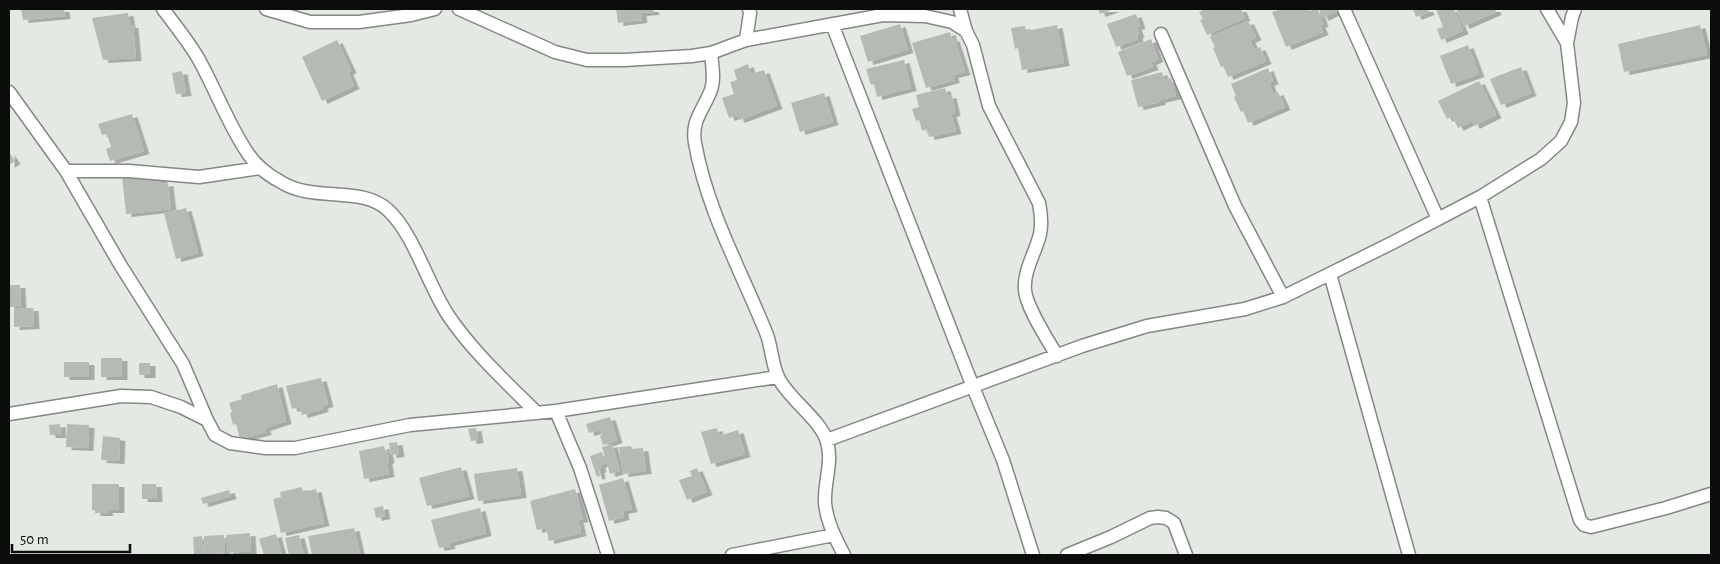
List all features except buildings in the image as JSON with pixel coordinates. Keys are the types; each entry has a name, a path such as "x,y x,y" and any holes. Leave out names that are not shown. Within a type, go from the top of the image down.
{"street":[{"path":"163,9 196,56 247,153 260,168 282,183 301,192 321,195 350,195 372,200 388,210 404,230 448,315 481,355 537,413"},
{"path":"266,9 310,22 359,22 411,16 435,9"},
{"path":"459,9 555,52 587,60 692,56 710,53 746,40 883,15 925,16 952,22 966,31"},
{"path":"746,40 749,9"},
{"path":"960,9 966,31 973,45 988,106 1039,203 1041,215 1040,233 1026,275 1024,290 1028,302 1057,356"},
{"path":"1344,9 1438,219"},
{"path":"1547,9 1568,43"},
{"path":"827,440 1057,356 1147,326 1245,309 1283,297 1480,197 1541,159 1561,141 1571,122 1574,103 1568,43 1575,9"},
{"path":"832,24 1003,460 1033,555"},
{"path":"1161,34 1236,206 1283,297"},
{"path":"710,53 713,74 711,89 698,115 694,129 695,144 718,222 768,338 777,377 786,391 821,428 827,440 830,457 825,502 834,535 844,555"},
{"path":"9,92 66,171 126,275 183,364 214,435 230,443 265,448 295,448 410,425 556,411 777,377"},
{"path":"66,171 129,171 199,177 260,168"},
{"path":"1480,197 1580,520 1584,525 1591,526 1666,508 1711,494"},
{"path":"1330,274 1409,555"},
{"path":"9,414 121,396 151,397 181,406 208,420"},
{"path":"556,411 580,468 608,555"},
{"path":"1067,555 1150,518 1158,517 1166,518 1174,523 1186,555"},
{"path":"732,555 834,535"}]}
